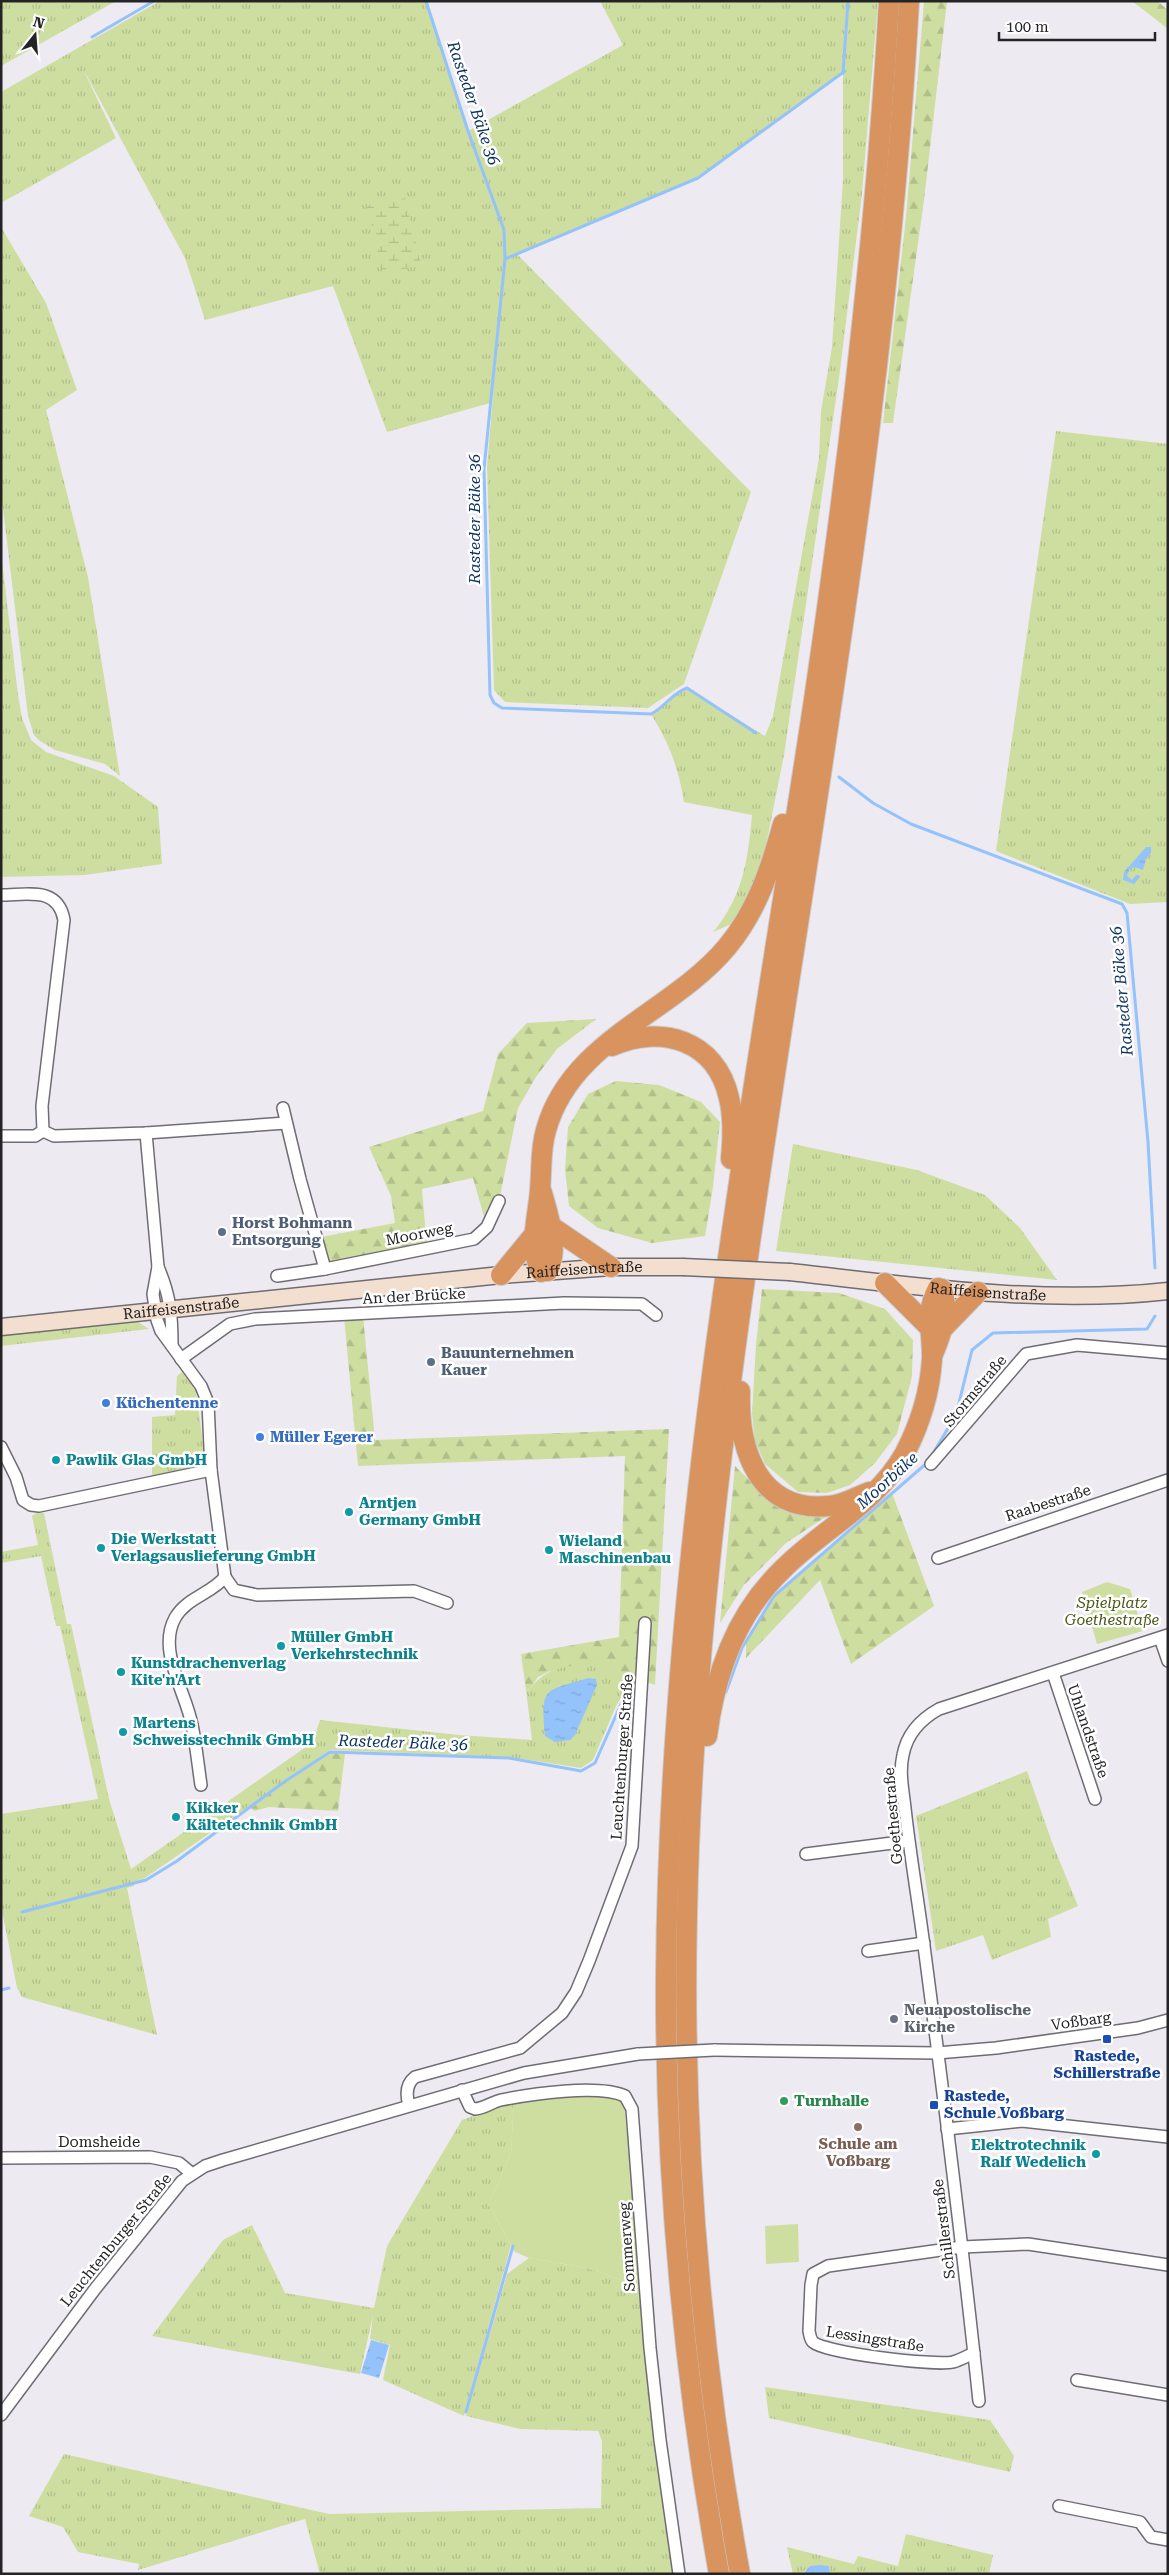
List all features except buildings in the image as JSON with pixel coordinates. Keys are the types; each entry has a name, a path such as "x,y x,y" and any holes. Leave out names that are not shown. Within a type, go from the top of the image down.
{"highway":[{"path":"719,2574 698,2447 675,2243 667,2089 666,1984 673,1773 680,1665 700,1464 724,1283 814,697 857,377 889,1"},
{"path":"740,2574 718,2444 694,2232 687,2088 687,1907 692,1774 721,1457 744,1287 856,546 879,350 896,173 909,1"},
{"path":"540,1189 552,1227 552,1260 544,1271 537,1262 533,1236 540,1189 542,1149 553,1108 567,1086 598,1052 620,1031 697,978 743,926 755,904 772,862 788,805 802,713 814,697"},
{"path":"598,1052 637,1036 672,1037 701,1052 715,1066 724,1084 732,1118 732,1140 721,1244 724,1283"},
{"path":"552,1227 611,1267"},
{"path":"501,1275 533,1236"},
{"path":"885,1283 936,1328"},
{"path":"744,1287 750,1310 741,1382 741,1431 746,1450 760,1478 770,1489 782,1497 797,1504 812,1506 837,1504 878,1488"},
{"path":"687,1907 697,1885 700,1801 710,1716 719,1676 731,1644 742,1621 762,1592 782,1569 857,1510 878,1488 904,1455 922,1414 936,1328 932,1298 940,1288"},
{"path":"936,1328 978,1292"}],"main road":[{"name":"Raiffeisenstraße","path":"1,1327 163,1308 544,1271 611,1267 683,1267 790,1272 978,1292 1103,1296 1168,1292"}],"street":[{"path":"1,896 39,894 49,897 58,902 64,920 42,1106 43,1132"},
{"path":"283,1108 325,1269"},
{"path":"1,1136 35,1136 43,1132 54,1136 146,1133 286,1122"},
{"path":"146,1133 158,1267 168,1292 163,1308 172,1345 201,1386 208,1403 210,1470 225,1577 234,1590 257,1595 414,1591 447,1603"},
{"name":"Moorweg","path":"277,1276 325,1269 474,1238 487,1227 499,1201"},
{"name":"An der Brücke","path":"181,1360 230,1324 255,1319 564,1303 642,1304 656,1315"},
{"name":"Stormstraße","path":"931,1464 1026,1354 1077,1346 1168,1353"},
{"path":"1,1447 16,1477 23,1500 31,1505 39,1506 210,1470"},
{"name":"Raabestraße","path":"938,1558 1168,1480"},
{"path":"201,1785 192,1723 171,1652 170,1632 175,1618 182,1608 193,1599 217,1586 225,1577"},
{"name":"Leuchtenburger Straße","path":"410,2106 407,2090 410,2081 415,2077 520,2048 562,2013 576,1992 632,1846 645,1624"},
{"path":"1164,1636 1168,1661"},
{"name":"Goethestraße","path":"937,2053 924,1943 908,1840 901,1770 908,1739 927,1716 939,1709 1164,1636"},
{"name":"Uhlandstraße","path":"1053,1673 1095,1799"},
{"path":"806,1854 908,1840"},
{"path":"868,1951 924,1943"},
{"name":"Voßbarg","path":"937,2053 1111,2032 1138,2028 1168,2020"},
{"name":"Leuchtenburger Straße","path":"1,2415 95,2290 182,2181 191,2174 223,2160 524,2073 638,2054 714,2050 937,2053"},
{"name":"Schillerstraße","path":"937,2053 962,2247 979,2401"},
{"name":"Sommerweg","path":"462,2090 470,2107 475,2109 498,2100 559,2092 613,2091 625,2096 632,2109 650,2348 660,2440 679,2574"},
{"path":"947,2129 1022,2121 1168,2137"},
{"name":"Domsheide","path":"1,2158 150,2157 179,2162 191,2174"},
{"path":"962,2247 1028,2244 1168,2265"},
{"name":"Lessingstraße","path":"962,2247 828,2266 816,2271 810,2285 809,2331 812,2341 822,2346 914,2362 952,2362 974,2353"},
{"path":"1077,2380 1168,2395"},
{"path":"1059,2506 1140,2522 1152,2537 1168,2540"}],"green space":[{"path":"1,1 116,1 1,66"},
{"path":"160,1 426,1 468,131 623,45 600,1 878,1 862,194 839,378 784,755 760,875 734,923 713,932 731,905 742,877 746,862 752,815 684,802 672,756 651,714 677,693 687,688 765,736 773,716 819,458 821,411 832,347 843,180 843,73 698,178 517,254 751,492 684,684 648,708 505,702 494,690 487,467 501,299 490,403 387,432 333,286 205,320 185,258 82,67 116,138 1,203 1,92"},
{"path":"924,1 947,1 924,200 893,423 883,423 906,217"},
{"path":"1132,1 1157,1 1168,10 1168,29"},
{"path":"405,198 421,265 383,274 367,207"},
{"path":"1,227 46,303 77,390 46,410 88,577 120,776 105,764 55,750 40,741 34,735 28,716 1,492"},
{"path":"1056,431 1168,444 1168,902 1130,904 996,851"},
{"path":"1,552 18,695 22,718 31,740 46,752 114,776 158,807 162,864 85,875 1,877"},
{"path":"596,1019 557,1049 536,1077 518,1108 499,1201 487,1227 473,1178 422,1189 427,1248 325,1269 316,1238 395,1223 391,1196 369,1147 483,1111 498,1054 527,1023"},
{"path":"616,1081 659,1085 701,1102 720,1122 713,1187 705,1236 652,1243 598,1228 569,1206 565,1169 568,1127 588,1094"},
{"path":"793,1144 917,1170 985,1195 1020,1228 1057,1280 776,1251"},
{"path":"762,1289 839,1293 885,1309 913,1340 912,1376 897,1434 875,1463 850,1485 827,1493 798,1492 765,1464 755,1441 752,1414 756,1344"},
{"path":"363,1316 375,1440 669,1429 655,1685 594,1663 564,1667 548,1672 538,1677 530,1689 526,1690 521,1654 619,1637 625,1456 358,1466 344,1317"},
{"path":"135,1320 149,1329 1,1346 1,1334"},
{"path":"182,1372 196,1391 205,1458 197,1468 152,1477 152,1417 175,1415 177,1376"},
{"path":"735,1466 774,1501 827,1516 786,1543 744,1585 720,1623"},
{"path":"892,1493 934,1606 851,1664 820,1580 746,1658 746,1640 774,1596"},
{"path":"38,1512 44,1513 67,1624 71,1624 109,1799 131,1869 313,1742 320,1720 459,1735 532,1740 526,1690 530,1689 542,1677 558,1668 584,1663 610,1667 638,1679 636,1691 626,1690 617,1704 593,1760 581,1768 510,1757 330,1750 145,1878 134,1882 134,1886 127,1888 157,2035 22,1997 17,1988 1,1905 1,1814 98,1799 60,1626 56,1626 41,1556 1,1563 1,1552 38,1545 32,1516"},
{"name":"Spielplatz Goethestraße","path":"1107,1582 1130,1589 1143,1631 1097,1644 1082,1592"},
{"path":"331,1753 345,1754 338,1811 269,1807 254,1811 251,1808 284,1783"},
{"path":"1027,1771 1053,1845 1078,1906 1048,1919 1051,1937 992,1960 983,1935 936,1951 916,1816"},
{"path":"609,2093 624,2102 641,2287 587,2268 529,2258 515,2252 489,2205 511,2152 514,2100"},
{"path":"514,2100 511,2152 489,2205 511,2245 464,2416 383,2380 390,2345 370,2339 373,2315 360,2374 152,2336 223,2240 252,2225 285,2293 374,2308 387,2246 462,2120"},
{"path":"798,2224 799,2262 766,2264 765,2226"},
{"path":"529,2258 587,2268 641,2287 677,2574 320,2574 305,2519 138,2570 139,2564 78,2552 63,2527 29,2516 64,2454 329,2514 601,2508 602,2441 598,2431 520,2429 466,2416 507,2274"},
{"path":"765,2387 990,2420 1014,2456 1010,2472 769,2418"},
{"path":"906,2534 993,2555 989,2574 830,2574 829,2566 805,2570 803,2574 793,2574 787,2547 854,2564 858,2556 898,2566"}],"water":[{"path":"1146,847 1151,847 1151,853 1146,859 1143,870 1135,867 1129,870 1127,876 1132,880 1136,875 1140,877 1134,884 1123,880 1124,872"},
{"path":"588,1678 596,1679 597,1685 575,1735 570,1740 555,1742 545,1736 544,1708 545,1699 548,1694 554,1689"},
{"path":"371,2340 389,2345 379,2378 361,2373"},
{"path":"810,2566 829,2566 830,2574 803,2574"}],"waterway":[{"path":"92,37 154,1"},
{"name":"Rasteder Bäke 36","path":"426,1 468,131 504,230 505,259 484,469 490,695 494,703 502,708 651,714 677,693 687,688 756,733"},
{"path":"843,73 848,1"},
{"path":"505,259 698,178 845,71"},
{"name":"Rasteder Bäke 36","path":"839,777 873,803 911,824 1122,904 1127,913 1148,1142 1155,1268"},
{"name":"Moorbäke","path":"932,1455 956,1415 972,1350 993,1333 1147,1329 1155,1316"},
{"name":"Moorbäke","path":"726,1692 742,1648 774,1596 928,1462"},
{"name":"Rasteder Bäke 36","path":"22,1912 146,1880 177,1861 284,1782 330,1752 509,1758 581,1771 595,1763 621,1704 629,1692"},
{"path":"1,1990 9,1988"},
{"path":"466,2412 513,2246"}],"place":[{"name":"Horst Bohmann Entsorgung","path":"222,1232"},
{"name":"Bauunternehmen Kauer","path":"431,1362"},
{"name":"Küchentenne","path":"106,1403"},
{"name":"Müller Egerer","path":"260,1437"},
{"name":"Pawlik Glas GmbH","path":"56,1460"},
{"name":"Arntjen Germany GmbH","path":"349,1512"},
{"name":"Die Werkstatt Verlagsauslieferung GmbH","path":"101,1548"},
{"name":"Wieland Maschinenbau","path":"549,1550"},
{"name":"Müller GmbH Verkehrstechnik","path":"281,1646"},
{"name":"Kunstdrachenverlag Kite'n'Art","path":"121,1672"},
{"name":"Martens Schweisstechnik GmbH","path":"123,1732"},
{"name":"Kikker Kältetechnik GmbH","path":"176,1817"},
{"name":"Neuapostolische Kirche","path":"894,2019"},
{"name":"Rastede, Schillerstraße","path":"1107,2039"},
{"name":"Turnhalle","path":"784,2101"},
{"name":"Rastede, Schule Voßbarg","path":"934,2105"},
{"name":"Schule am Voßbarg","path":"858,2127"},
{"name":"Elektrotechnik Ralf Wedelich","path":"1096,2154"}]}
